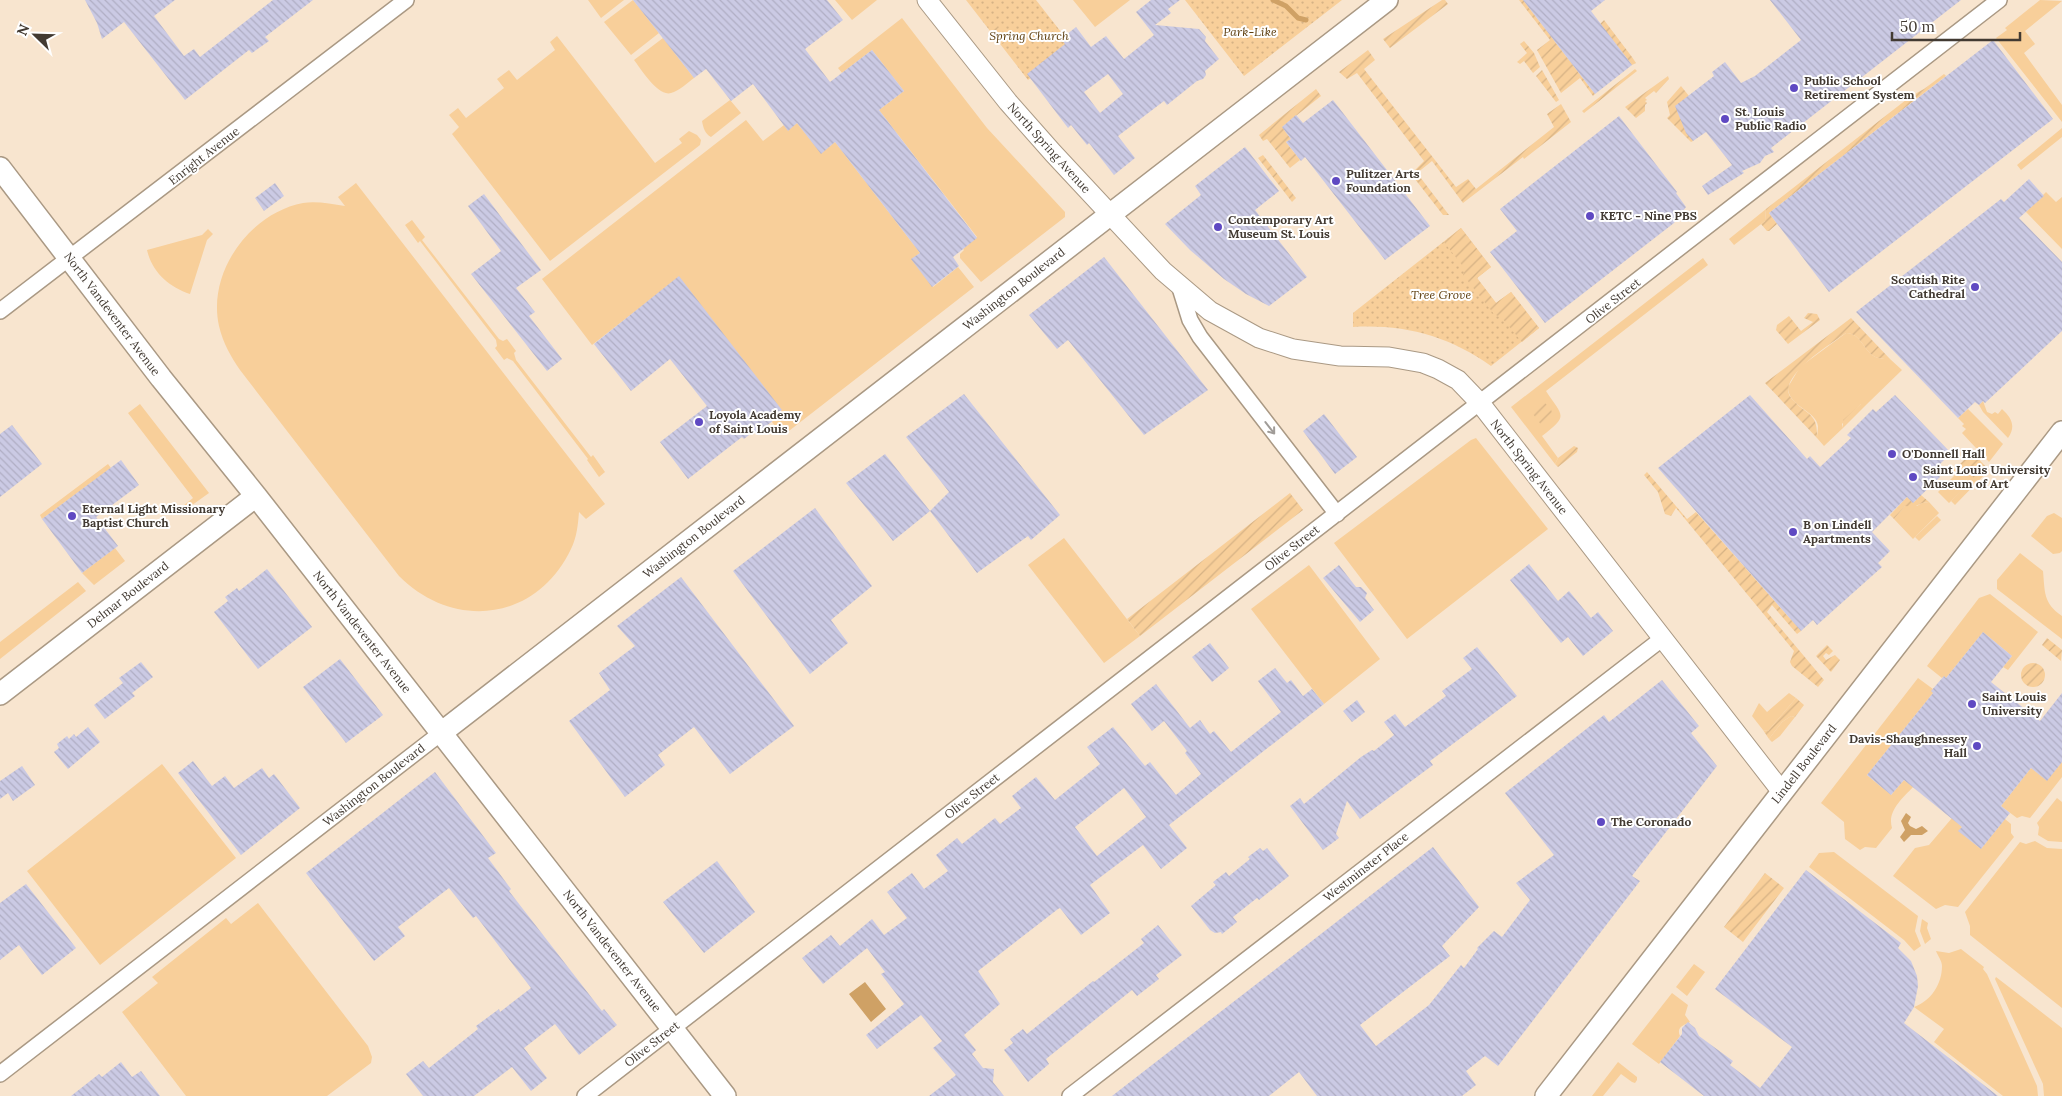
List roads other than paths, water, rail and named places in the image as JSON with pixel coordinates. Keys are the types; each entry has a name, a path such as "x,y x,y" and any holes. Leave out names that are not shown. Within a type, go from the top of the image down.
{"main road":[{"name":"Washington Boulevard","path":"441,733 1387,0"},
{"name":"North Vandeventer Avenue","path":"0,168 161,378 256,496 725,1096"},
{"name":"Lindell Boulevard","path":"1546,1096 2062,432"},
{"name":"Delmar Boulevard","path":"0,694 256,496"}],"street":[{"name":"Enright Avenue","path":"0,311 406,0"},
{"name":"North Spring Avenue","path":"927,0 1008,102 1110,215 1180,288 1210,311 1259,338 1293,349 1340,356 1389,357 1423,363 1458,380 1480,403 1782,792"},
{"name":"Olive Street","path":"586,1096 1999,0"},
{"name":"North Spring Avenue","path":"1180,288 1190,320 1206,344 1337,514"},
{"name":"Westminster Place","path":"1070,1096 1662,638"},
{"name":"Washington Boulevard","path":"0,1074 441,733"}],"waterway":[{"path":"1273,0 1286,6 1298,18 1306,20"}],"place":[{"name":"Public School Retirement System","path":"1794,88"},
{"name":"St. Louis Public Radio","path":"1725,119"},
{"name":"Pulitzer Arts Foundation","path":"1336,181"},
{"name":"KETC - Nine PBS","path":"1590,216"},
{"name":"Contemporary Art Museum St. Louis","path":"1218,227"},
{"name":"Scottish Rite Cathedral","path":"1975,287"},
{"name":"Loyola Academy of Saint Louis","path":"699,422"},
{"name":"O'Donnell Hall","path":"1892,454"},
{"name":"Saint Louis University Museum of Art","path":"1913,477"},
{"name":"Eternal Light Missionary Baptist Church","path":"72,516"},
{"name":"B on Lindell Apartments","path":"1793,532"},
{"name":"Saint Louis University","path":"1972,704"},
{"name":"Davis-Shaughnessey Hall","path":"1977,746"},
{"name":"The Coronado","path":"1601,822"}],"park label":[{"name":"Park-Like","path":"1250,32"},
{"name":"Spring Church","path":"1029,36"},
{"name":"Tree Grove","path":"1441,295"}]}
